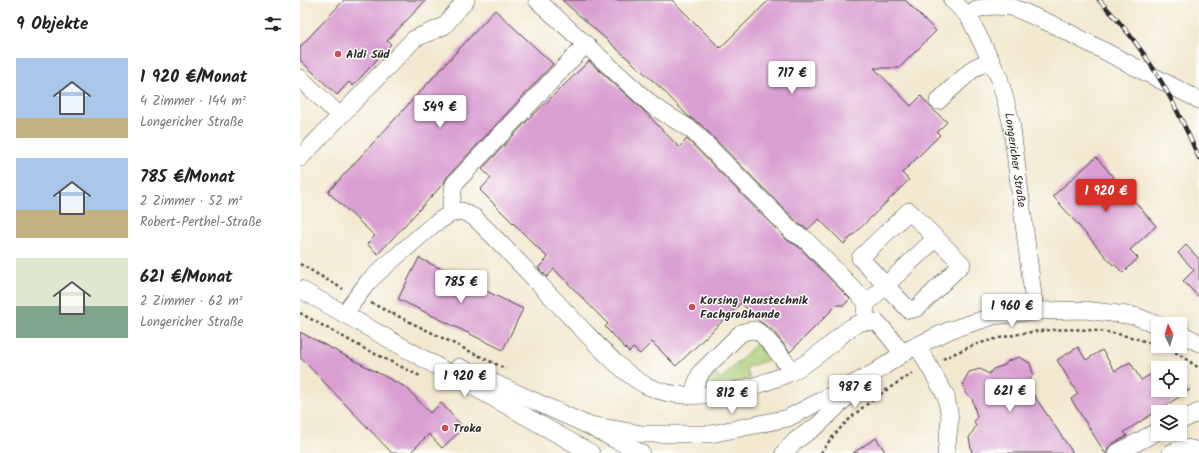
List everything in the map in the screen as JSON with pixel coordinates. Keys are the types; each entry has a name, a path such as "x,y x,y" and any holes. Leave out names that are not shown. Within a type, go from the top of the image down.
{"street":[{"path":"300,158 414,39 444,26 466,0"},
{"path":"537,0 653,106 693,130 794,234 805,239 867,303"},
{"name":"Longericher Straße","path":"952,0 971,9 991,60 1000,77 1011,121 1034,311"},
{"path":"971,9 993,6 1012,7 1054,25 1199,100"},
{"path":"450,214 454,184 586,44"},
{"path":"938,101 974,68 991,60"},
{"path":"300,78 340,116"},
{"path":"348,316 357,296 368,282 383,268 434,224 450,214 462,211 474,217 588,335 627,373 647,386 666,392 685,395 717,394 749,388 783,376 792,371 812,359 850,328 863,322 877,322 902,353"},
{"path":"909,211 962,264 917,308 909,310 886,285 860,258 909,211"},
{"path":"863,322 867,303 936,238"},
{"path":"300,289 591,453"},
{"path":"784,453 795,441 818,425 874,373 902,353 950,330 994,316 1034,311 1085,310 1135,316 1151,322"},
{"path":"348,316 585,424 641,453"},
{"path":"693,395 701,372 741,332 748,330 757,331 786,362 792,371"},
{"path":"1187,337 1199,344"},
{"path":"917,345 946,396 950,418 946,453"},
{"path":"585,424 642,434 711,434 788,418 874,373"},
{"path":"1187,418 1199,412"},
{"path":"807,451 818,425"},
{"path":"1117,453 1151,435"},
{"path":"1171,453 1177,449 1189,448 1199,452"}],"path":[{"path":"300,264 357,296 506,369"},
{"path":"807,451 838,430 852,417 896,384 928,366 973,346 1023,333 1076,328 1115,333 1141,339 1151,343"},
{"path":"1175,353 1199,368"}],"green space":[{"path":"755,337 780,368 775,369 771,359 746,368 750,379 712,386 707,384 706,378 713,371 721,379 757,343 753,338"}],"building":[{"name":"Aldi Süd","path":"344,0 426,0 387,41 391,44 353,86 349,82 337,95 300,60 300,47"},
{"path":"562,0 672,0 720,48 769,0 905,0 936,31 899,68 874,68 911,106 921,96 931,108 947,122 937,132 940,135 902,173 909,180 844,244 819,219 808,229 800,225 700,124 688,116 661,88"},
{"path":"495,10 553,64 447,177 444,183 378,254 367,244 375,236 328,192"},
{"path":"589,61 641,108 679,147 687,139 787,240 799,247 850,299 844,305 837,305 790,352 772,330 759,321 741,303 676,366 652,342 640,354 633,348 629,352 605,327 608,324 554,269 547,277 538,268 548,258 480,190 491,178 482,169 527,121"},
{"path":"1096,157 1156,226 1130,250 1138,258 1123,273 1114,264 1113,265 1053,196"},
{"path":"1186,245 1199,259 1199,297 1183,281 1194,270 1178,253"},
{"path":"419,258 523,309 503,350 398,299"},
{"path":"300,332 407,388 430,413 441,403 464,428 442,448 429,434 410,453 392,453 300,357"},
{"path":"1078,347 1086,360 1102,350 1115,371 1130,362 1141,380 1151,374 1151,397 1179,397 1166,405 1151,405 1151,415 1124,432 1127,436 1112,444 1108,448 1107,453 1105,453 1071,399 1078,394 1057,360"},
{"path":"1019,357 1030,363 1033,374 1027,385 1073,453 972,453 969,438 976,426 974,422 977,417 972,398 966,394 963,383 969,372 980,369 989,374 993,369 1005,365 1008,361"},
{"path":"876,438 886,453 853,453"}],"railway":[{"path":"1099,0 1116,18 1145,55 1179,114 1199,158"}],"place":[{"name":"Aldi Süd","path":"338,54"},
{"name":"Korsing Haustechnik Fachgroßhande","path":"692,307"},
{"name":"Troka","path":"445,428"}]}
